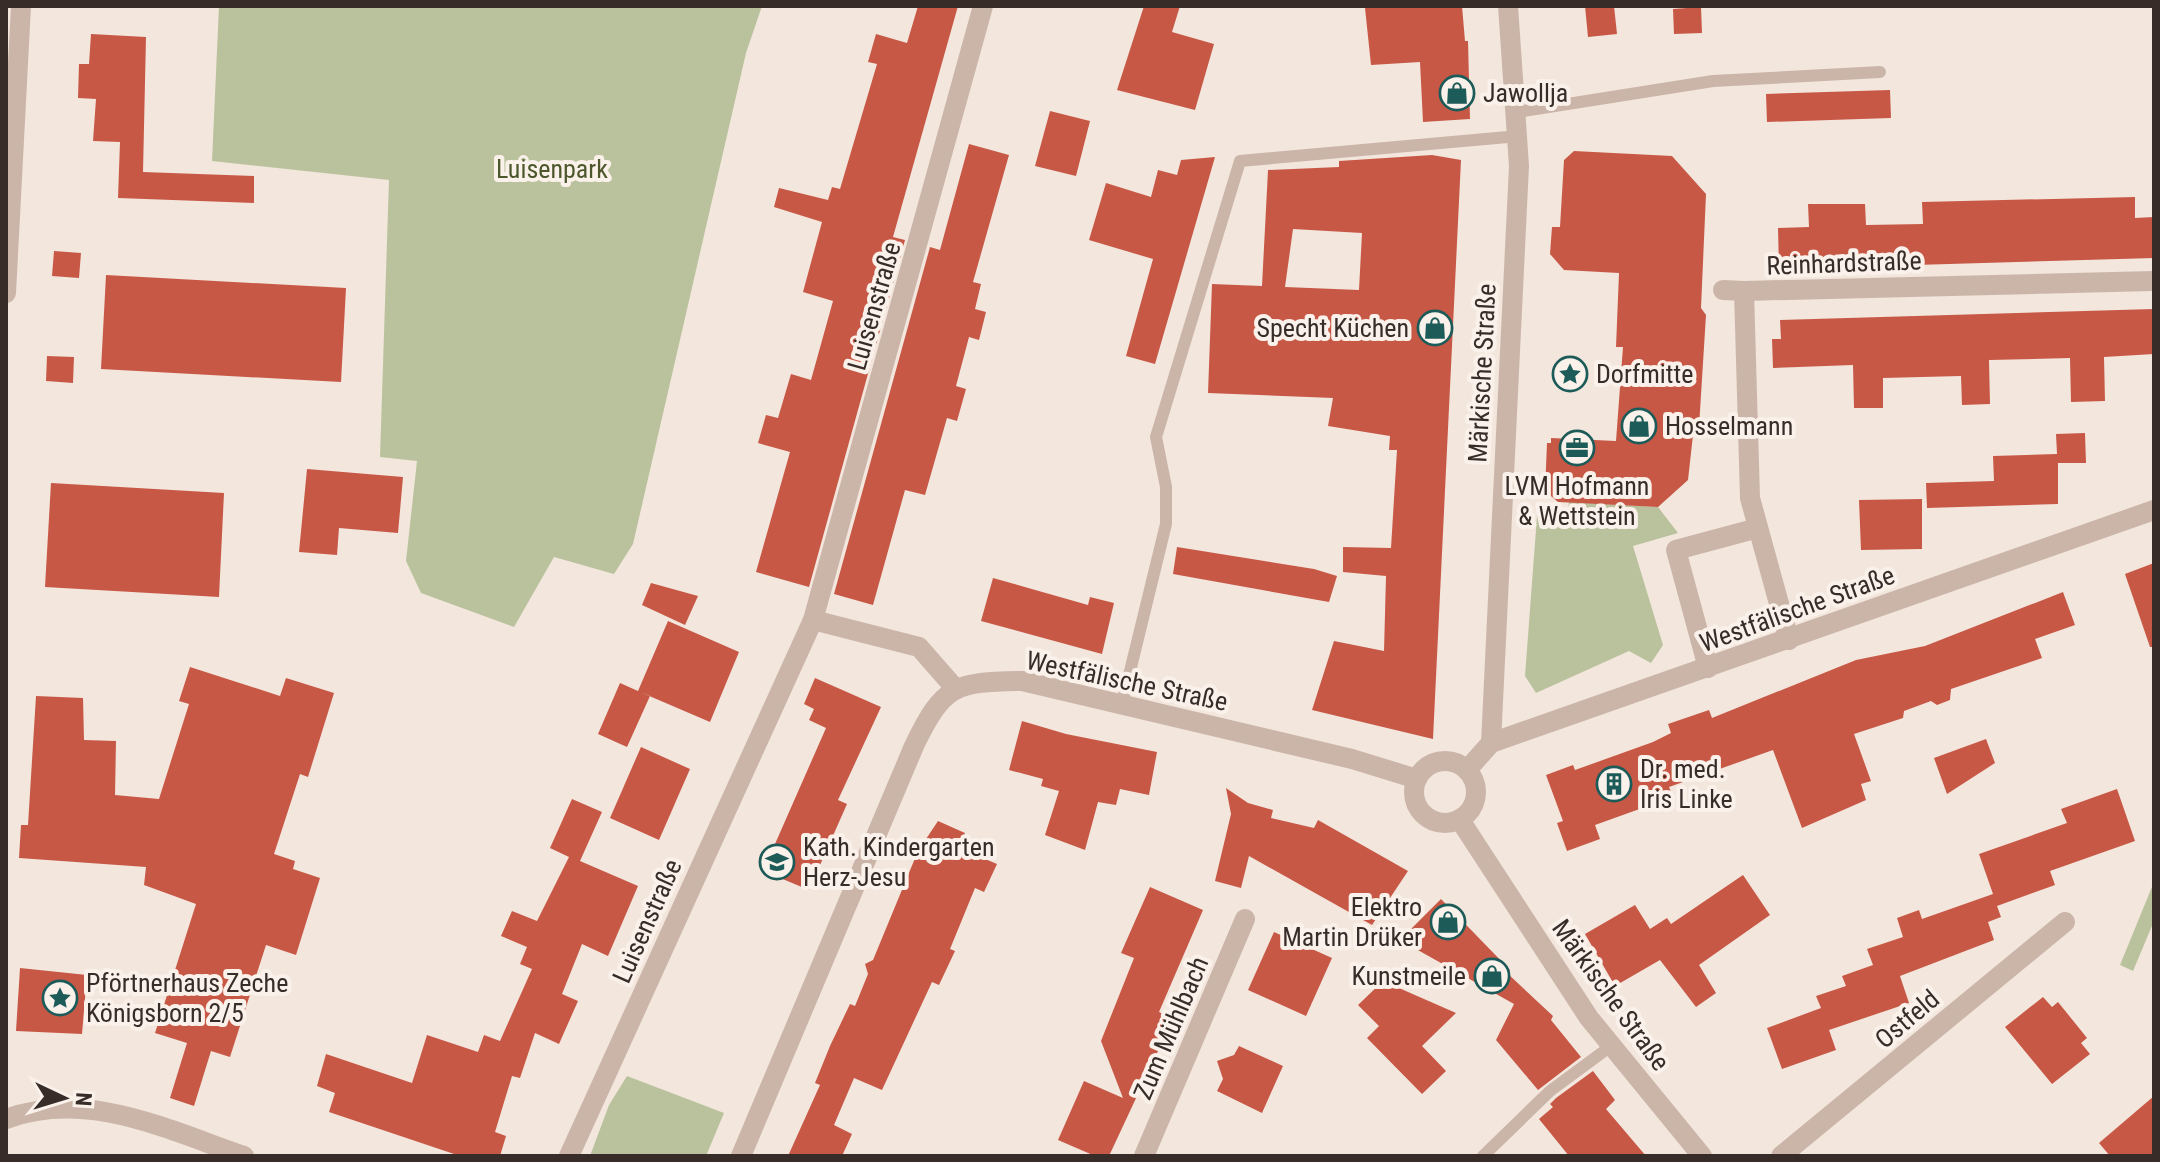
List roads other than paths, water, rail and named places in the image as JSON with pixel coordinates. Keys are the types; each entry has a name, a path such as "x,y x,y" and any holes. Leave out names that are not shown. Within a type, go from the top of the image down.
{"street":[{"path":"6,293 21,6"},
{"name":"Luisenstraße","path":"569,1156 813,620 983,6"},
{"name":"Märkische Straße","path":"1491,743 1519,136 1508,6"},
{"name":"Reinhardstraße","path":"1789,640 1750,498 1744,291 2154,281"},
{"path":"1723,290 1744,291"},
{"name":"Westfälische Straße","path":"1467,770 1491,743 2154,510"},
{"path":"1708,668 1676,550 1758,528"},
{"path":"741,1156 914,746 932,709 954,687 919,647 813,620"},
{"name":"Westfälische Straße","path":"954,687 1022,681 1352,759 1417,779"},
{"path":"1445,761 1467,770 1476,791 1475,802 1460,820 1434,822 1423,815 1414,792 1417,779 1434,763 1445,761"},
{"name":"Märkische Straße","path":"1460,820 1589,1018 1702,1156"},
{"name":"Zum Mühlbach","path":"1144,1156 1245,919"},
{"name":"Ostfeld","path":"1781,1156 2065,922"},
{"path":"6,1119 59,1107 98,1109 244,1156"}],"lane":[{"path":"1517,112 1713,81 1880,72"},
{"path":"1122,704 1166,524 1166,487 1156,437 1240,161 1519,136"},
{"path":"1483,1156 1550,1091 1611,1046"}],"place":[{"name":"Jawollja","path":"1457,93"},
{"name":"Specht Küchen","path":"1435,328"},
{"name":"Dorfmitte","path":"1570,374"},
{"name":"Hosselmann","path":"1639,426"},
{"name":"LVM Hofmann & Wettstein","path":"1577,448"},
{"name":"Dr. med. Iris Linke","path":"1614,784"},
{"name":"Kath. Kindergarten Herz-Jesu","path":"777,862"},
{"name":"Elektro Martin Drüker","path":"1448,922"},
{"name":"Kunstmeile","path":"1492,976"},
{"name":"Pförtnerhaus Zeche Königsborn 2/5","path":"60,998"}],"park label":[{"name":"Luisenpark","path":"552,169"}]}
